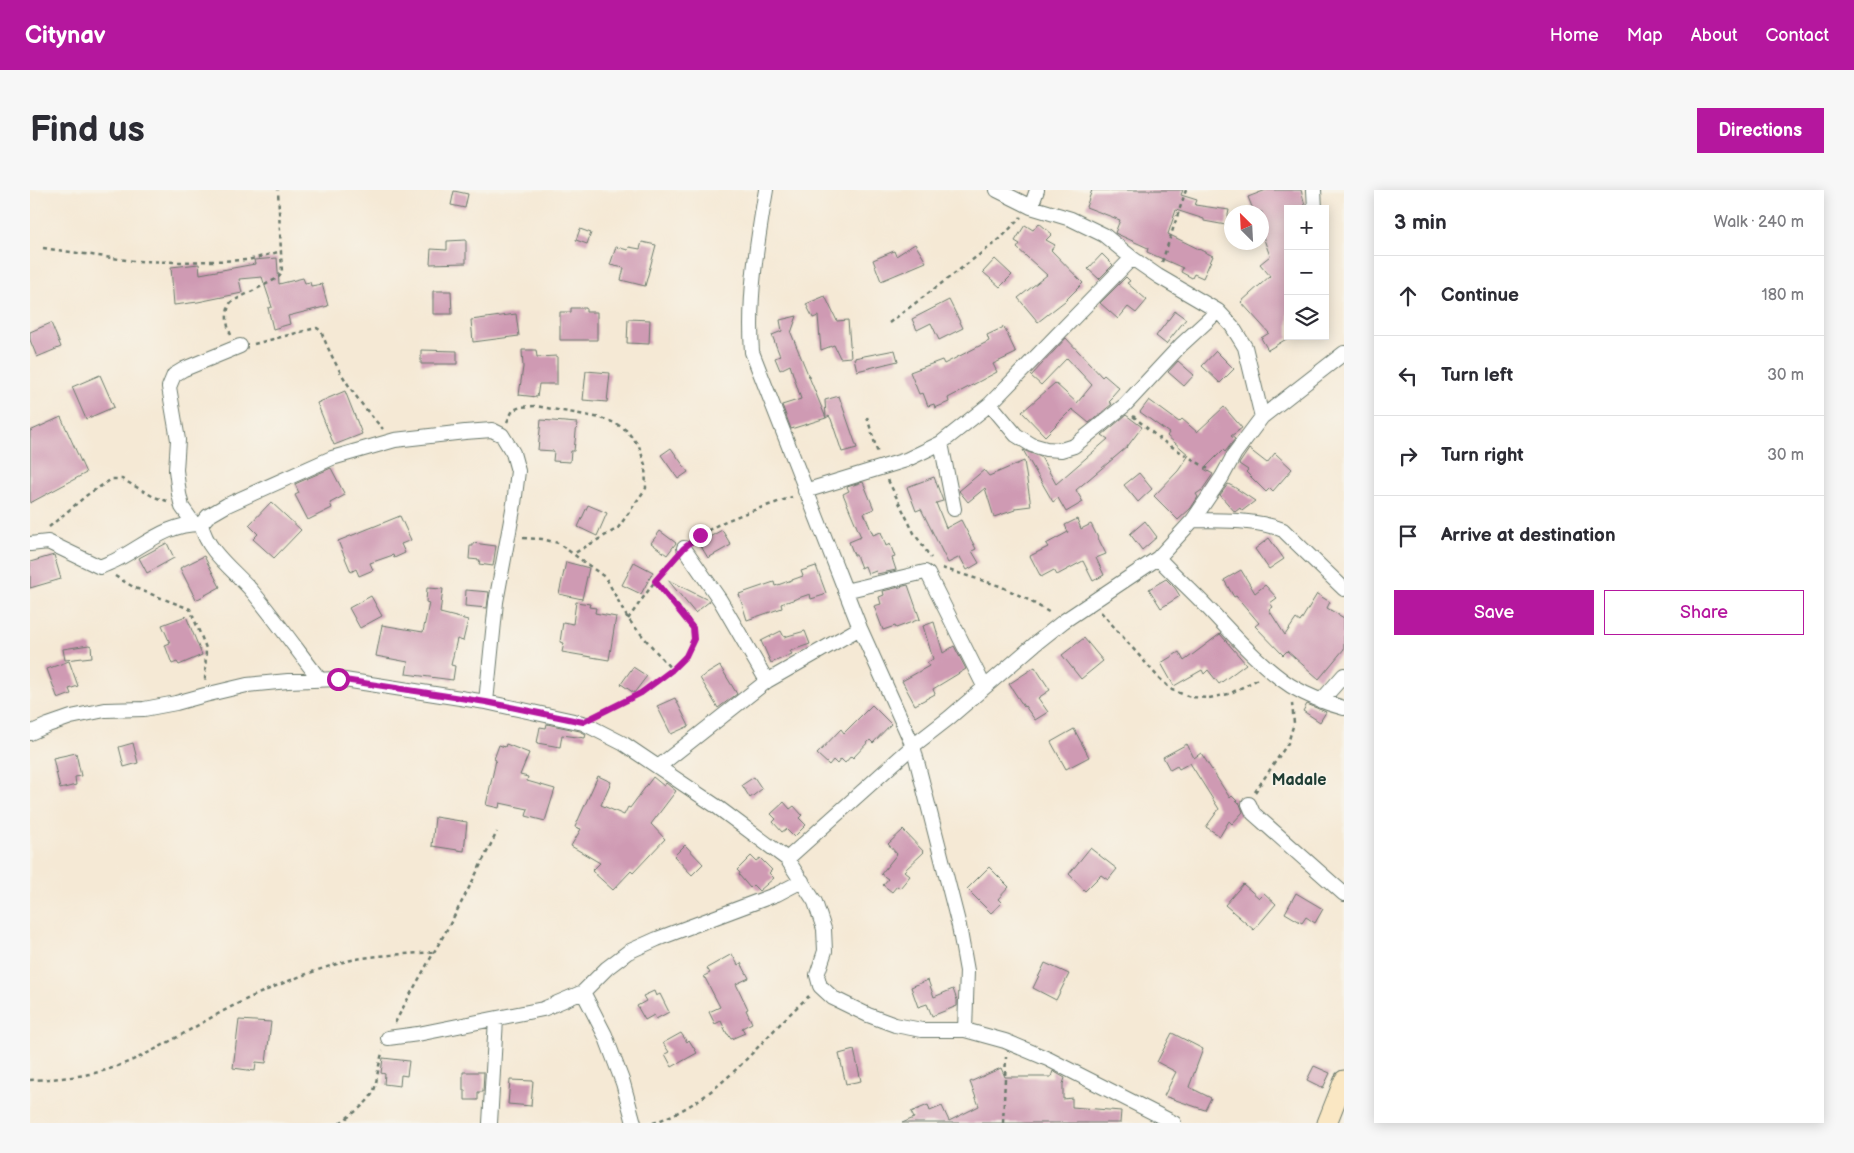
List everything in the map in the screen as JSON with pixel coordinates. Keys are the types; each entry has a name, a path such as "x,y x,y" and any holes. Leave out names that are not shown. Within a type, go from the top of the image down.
{"main road":[{"path":"1327,1123 1344,1080"}],"street":[{"path":"766,190 755,266 750,327 752,352 860,628 912,746 959,926 967,971 965,1030"},
{"path":"997,190 1030,207 1071,219 1104,235 1158,276 1218,311 1232,326 1245,347 1262,417"},
{"path":"1030,207 1037,190"},
{"path":"1314,190 1315,205"},
{"path":"805,491 924,453 941,443 990,404 1132,258"},
{"path":"990,404 1016,435 1032,445 1046,449 1061,450 1074,446 1125,405 1181,345 1218,311"},
{"path":"240,346 174,375 170,387 178,440 176,470 178,494 182,507 197,524 210,545 252,591 320,680"},
{"path":"786,859 912,746 949,718 984,686 1064,621 1158,558 1194,520 1235,453 1262,417 1343,357"},
{"path":"30,544 48,542 100,567 118,560 157,536 176,528 197,524 227,505 332,458 395,440 492,430 502,435 513,453 518,471 496,602 486,702"},
{"path":"941,443 954,509"},
{"path":"1194,520 1237,522 1275,527 1283,530 1344,589"},
{"path":"684,548 720,600 767,681"},
{"path":"1158,558 1207,606 1237,639 1273,672 1291,686 1321,702 1344,708"},
{"path":"845,591 925,572 928,574 984,686"},
{"path":"658,767 767,681 860,628"},
{"path":"1321,702 1344,675"},
{"path":"30,733 48,724 71,717 105,710 144,710 247,685 338,679 486,702 583,722 624,744 716,806 786,859 815,902 824,929 825,950 817,975 820,986 833,998 868,1015 895,1025 922,1030 965,1030 1005,1041 1048,1059 1174,1123"},
{"path":"1249,804 1253,813 1344,894"},
{"path":"388,1038 418,1034 543,1009 582,992 607,968 628,952 657,939 777,894 802,881"},
{"path":"582,992 605,1035 623,1084 634,1123"},
{"path":"490,1123 496,1019"}],"path":[{"path":"278,190 282,273 278,278 231,302 227,308 228,330 240,346 317,328 321,331 342,375 367,412 395,440"},
{"path":"1158,276 1186,190"},
{"path":"888,322 1000,239 1030,207"},
{"path":"43,248 133,261 179,262 248,260 282,251"},
{"path":"1125,405 1138,421 1161,440 1222,477"},
{"path":"502,435 508,416 513,410 521,406 536,406 614,422 626,430 639,446 645,465 646,488 618,528 573,554"},
{"path":"867,417 882,467 914,533 935,563"},
{"path":"30,544 87,495 112,479 122,479 154,497 182,507"},
{"path":"628,619 655,581 684,548 700,535 730,520 805,491"},
{"path":"507,537 542,539 558,543 606,578 628,619 672,670"},
{"path":"100,567 135,588 190,609 206,648 205,695"},
{"path":"939,567 1000,586 1064,621"},
{"path":"583,722 641,693 672,670 686,656 694,639 693,628 655,581"},
{"path":"1093,602 1158,677 1172,690 1190,697 1210,698 1229,694 1273,672"},
{"path":"1249,804 1251,797 1288,743 1292,732 1294,723 1291,686"},
{"path":"340,1123 372,1096 376,1084 378,1063 388,1038 412,989 434,952 497,832"},
{"path":"30,1080 58,1078 108,1070 153,1050 241,1002 288,982 348,961 434,952"},
{"path":"653,1123 673,1116 698,1101 728,1078 793,1010 820,986"},
{"path":"1003,1123 1007,1068 1005,1041"}],"building":[{"path":"1092,190 1183,190 1181,195 1197,200 1195,205 1224,209 1224,225 1204,221 1204,219 1176,210 1168,234 1213,256 1203,278 1194,274 1192,278 1181,272 1183,268 1147,252 1148,248 1115,233 1120,220 1086,207"},
{"path":"1266,190 1301,190 1305,205 1284,205 1285,340 1268,350 1261,338 1269,333 1241,302 1270,276 1260,264 1270,256 1268,250 1269,205 1251,205 1248,197"},
{"path":"454,191 468,194 465,208 451,205"},
{"path":"1039,223 1052,234 1046,240 1055,245 1051,250 1083,283 1065,301 1038,322 1018,298 1047,275 1017,248 1020,244 1015,241 1025,225 1033,230"},
{"path":"580,229 591,233 587,244 576,240"},
{"path":"466,240 466,263 430,264 431,249 447,250 447,241"},
{"path":"642,242 656,245 645,286 621,280 624,268 610,265 616,247 628,250 629,247 640,249"},
{"path":"915,244 926,262 881,281 873,260 894,251 896,256"},
{"path":"1102,254 1113,265 1099,279 1088,269"},
{"path":"277,258 279,284 303,278 305,283 310,282 311,286 322,284 328,306 288,316 290,324 273,329 268,308 272,307 262,277 239,279 242,293 174,305 171,267 199,264 200,274 255,264 254,260"},
{"path":"995,259 1012,275 1000,287 983,272"},
{"path":"1126,277 1130,281 1127,283 1147,300 1136,313 1128,307 1118,319 1100,303"},
{"path":"433,291 451,291 452,314 433,314"},
{"path":"825,296 837,321 848,320 851,357 840,358 834,345 821,350 818,316 813,318 806,304"},
{"path":"949,300 963,328 939,340 931,323 917,330 912,319"},
{"path":"571,308 586,308 586,312 597,312 597,340 560,340 560,312 571,312"},
{"path":"1175,311 1186,319 1166,344 1156,336"},
{"path":"516,314 519,336 473,342 471,320"},
{"path":"797,316 791,333 826,418 791,429 782,405 801,399 790,365 780,370 775,358 780,356 772,335 782,331 780,320"},
{"path":"628,319 650,320 649,344 627,343"},
{"path":"51,323 61,347 37,357 30,340 30,332"},
{"path":"1004,327 1016,353 993,364 997,372 948,398 949,402 935,408 934,404 928,406 923,393 919,394 910,372 942,360 944,364 989,341 987,335"},
{"path":"1066,338 1102,377 1104,375 1119,388 1109,402 1112,404 1089,423 1072,409 1045,436 1022,412 1055,383 1077,403 1092,385 1067,358 1041,385 1031,376"},
{"path":"421,350 457,351 457,364 421,364"},
{"path":"522,350 536,350 537,357 557,356 557,384 539,384 537,397 519,395 523,367"},
{"path":"895,350 898,361 857,371 854,358"},
{"path":"1216,351 1234,369 1220,383 1202,366"},
{"path":"1178,361 1194,375 1184,386 1168,372"},
{"path":"586,371 610,373 607,402 583,400"},
{"path":"100,375 114,407 86,419 72,387"},
{"path":"345,391 362,434 334,445 317,403"},
{"path":"839,396 857,448 842,452 831,419 829,416 826,418 825,400"},
{"path":"1149,400 1179,422 1182,419 1197,432 1224,407 1242,428 1231,436 1235,439 1225,452 1223,450 1204,469 1213,474 1202,490 1196,494 1198,497 1191,508 1178,520 1154,496 1178,471 1189,455 1167,436 1169,433 1140,412"},
{"path":"1126,415 1142,427 1127,447 1076,490 1083,502 1066,512 1058,498 1053,502 1023,450 1041,457 1056,484 1108,439 1102,435"},
{"path":"61,417 86,473 30,503 30,431"},
{"path":"541,420 577,423 574,451 571,451 570,462 553,461 554,451 538,450"},
{"path":"671,448 688,472 678,479 661,455"},
{"path":"1249,449 1267,463 1275,453 1292,469 1273,491 1270,488 1266,492 1246,472 1248,470 1239,464"},
{"path":"1024,461 1031,506 1015,508 1015,510 994,517 985,488 968,502 959,491 984,470 989,476"},
{"path":"331,468 345,495 330,503 332,508 308,520 295,495 299,493 295,484"},
{"path":"1139,473 1152,489 1138,502 1124,485"},
{"path":"934,477 943,501 936,503 946,528 961,520 976,549 972,551 979,563 967,570 960,557 948,563 921,509 916,511 907,487"},
{"path":"863,482 874,509 864,513 873,535 881,532 886,546 890,544 895,557 892,558 896,570 877,574 876,571 868,574 865,566 861,568 849,542 861,537 843,494 849,491 847,487"},
{"path":"1228,484 1255,501 1242,511 1240,508 1235,512 1220,495"},
{"path":"271,502 301,530 274,558 253,539 258,534 249,525"},
{"path":"588,505 607,513 597,536 578,527"},
{"path":"400,516 411,540 401,544 405,553 394,558 393,555 370,563 373,570 359,576 356,569 351,572 338,541"},
{"path":"1077,519 1081,529 1091,524 1106,554 1096,558 1104,575 1093,581 1083,561 1057,575 1054,570 1041,577 1030,556 1048,547 1046,544 1068,532 1065,525"},
{"path":"1145,521 1157,537 1142,550 1130,534"},
{"path":"722,530 731,545 708,558 699,543"},
{"path":"660,531 676,543 667,555 651,543"},
{"path":"1269,538 1284,559 1269,569 1255,549"},
{"path":"167,543 174,558 147,573 139,558"},
{"path":"473,543 496,546 493,566 479,564 480,560 469,559 470,546 473,546"},
{"path":"54,555 61,579 30,588 30,562"},
{"path":"204,556 220,587 196,600 180,568"},
{"path":"566,562 589,568 582,599 559,594"},
{"path":"634,562 653,572 641,594 622,585"},
{"path":"816,566 826,593 824,595 811,599 810,594 781,604 782,608 747,620 739,594 774,582 775,586 803,576 801,571"},
{"path":"1241,570 1255,593 1265,585 1277,598 1270,603 1273,607 1269,610 1285,635 1296,619 1300,622 1317,594 1330,602 1327,608 1344,618 1344,649 1319,679 1287,651 1283,655 1255,626 1259,623 1236,596 1234,597 1224,580"},
{"path":"1166,579 1180,596 1161,608 1149,589"},
{"path":"668,580 710,601 695,613"},
{"path":"908,585 920,619 896,628 895,626 883,630 874,606 881,604 879,597 884,595 883,591"},
{"path":"427,588 443,589 440,613 468,620 463,641 457,639 451,665 455,666 453,680 406,674 408,662 376,656 382,625 423,632 429,603 426,602"},
{"path":"466,590 489,592 487,608 465,606"},
{"path":"371,596 382,616 360,628 349,608"},
{"path":"576,602 590,604 589,607 596,608 595,613 616,617 609,660 562,652 564,643 560,642 563,622 573,624"},
{"path":"186,616 202,655 179,665 177,662 172,664 165,645 170,643 162,625"},
{"path":"934,622 943,653 954,646 966,669 933,689 935,694 915,705 902,681 929,666 927,663 933,659 923,626"},
{"path":"781,631 784,637 805,631 810,644 790,651 792,654 771,663 761,641"},
{"path":"1220,634 1246,664 1219,684 1208,670 1204,674 1202,670 1174,686 1161,663 1179,652 1184,661"},
{"path":"1084,638 1103,661 1081,679 1062,655"},
{"path":"91,646 92,657 65,660 63,649"},
{"path":"69,661 78,686 69,689 71,694 58,699 47,669"},
{"path":"720,666 737,694 718,708 700,678"},
{"path":"633,667 647,676 634,693 621,684"},
{"path":"1035,667 1050,690 1038,698 1048,712 1035,720 1009,684"},
{"path":"675,698 689,726 671,734 657,706"},
{"path":"1307,704 1326,712 1320,722 1303,711"},
{"path":"872,705 891,724 873,743 870,740 853,758 851,756 845,763 841,759 837,764 833,760 829,765 817,754 841,729 844,733"},
{"path":"547,724 580,731 586,734 585,738 562,735 560,747 537,743 540,727 546,728"},
{"path":"1074,729 1089,757 1066,769 1051,742"},
{"path":"133,743 138,763 124,767 119,747"},
{"path":"506,744 529,753 520,775 528,777 527,781 555,789 545,821 526,816 528,809 500,803 499,808 486,805 496,760 494,759 499,745 505,747"},
{"path":"1187,744 1194,758 1201,753 1230,798 1232,796 1240,804 1243,812 1232,824 1229,821 1220,836 1206,827 1219,809 1190,763 1179,769 1177,766 1170,770 1163,757"},
{"path":"76,753 81,776 75,777 76,785 60,789 53,758"},
{"path":"598,776 611,782 601,805 624,815 628,807 630,808 653,777 664,786 666,783 676,791 651,824 665,839 633,873 631,871 613,890 592,871 600,863 571,846 581,829 575,827"},
{"path":"754,777 762,789 750,798 742,785"},
{"path":"784,802 790,809 794,806 802,815 799,818 806,825 794,837 786,829 782,832 773,822 776,819 771,814"},
{"path":"435,817 467,822 464,851 432,846"},
{"path":"903,830 924,852 904,871 910,876 900,888 897,886 892,892 883,885 888,879 881,874 897,854 888,844"},
{"path":"685,845 703,864 692,875 674,856"},
{"path":"1090,848 1117,869 1108,880 1101,875 1085,891 1069,874"},
{"path":"751,856 756,861 760,858 772,870 769,873 774,878 759,891 753,885 750,888 737,870"},
{"path":"989,867 1009,887 998,899 1002,903 991,913 967,889"},
{"path":"1243,884 1259,898 1264,893 1276,904 1254,930 1225,905"},
{"path":"1296,893 1323,909 1315,923 1306,917 1302,923 1285,913"},
{"path":"732,954 738,965 741,963 749,978 736,984 748,1009 746,1010 752,1023 742,1028 745,1033 731,1039 721,1021 715,1024 709,1012 720,1007 704,976 710,973 707,968"},
{"path":"1045,963 1069,974 1056,1000 1033,988"},
{"path":"928,980 934,997 953,989 957,1006 932,1016 927,1004 918,1007 911,987"},
{"path":"654,991 656,996 660,994 669,1012 656,1019 654,1015 645,1020 637,1006 646,1001 643,996"},
{"path":"239,1020 271,1022 266,1063 256,1062 255,1071 233,1068"},
{"path":"681,1033 687,1042 689,1040 697,1053 672,1067 665,1054 669,1052 663,1043"},
{"path":"1172,1033 1203,1049 1189,1087 1211,1098 1205,1110 1164,1096 1176,1072 1157,1062"},
{"path":"854,1050 861,1081 846,1084 839,1054"},
{"path":"383,1058 409,1061 407,1076 401,1075 400,1086 384,1084 385,1074 381,1073"},
{"path":"1314,1066 1330,1073 1323,1088 1307,1080"},
{"path":"1001,1068 1005,1077 1051,1077 1053,1071 1065,1078 1063,1099 1072,1098 1072,1107 1121,1111 1120,1123 902,1123 914,1118 911,1112 928,1105 930,1111 942,1106 949,1121 979,1106 970,1082"},
{"path":"463,1072 484,1072 483,1092 478,1092 478,1100 465,1100"},
{"path":"510,1080 533,1081 531,1106 508,1104"}],"district":[{"name":"Madale","path":"1299,780"}],"route":[{"path":"338,679 486,702 583,722 641,693 672,670 686,656 694,639 693,628 655,581 684,548 700,535"}]}
